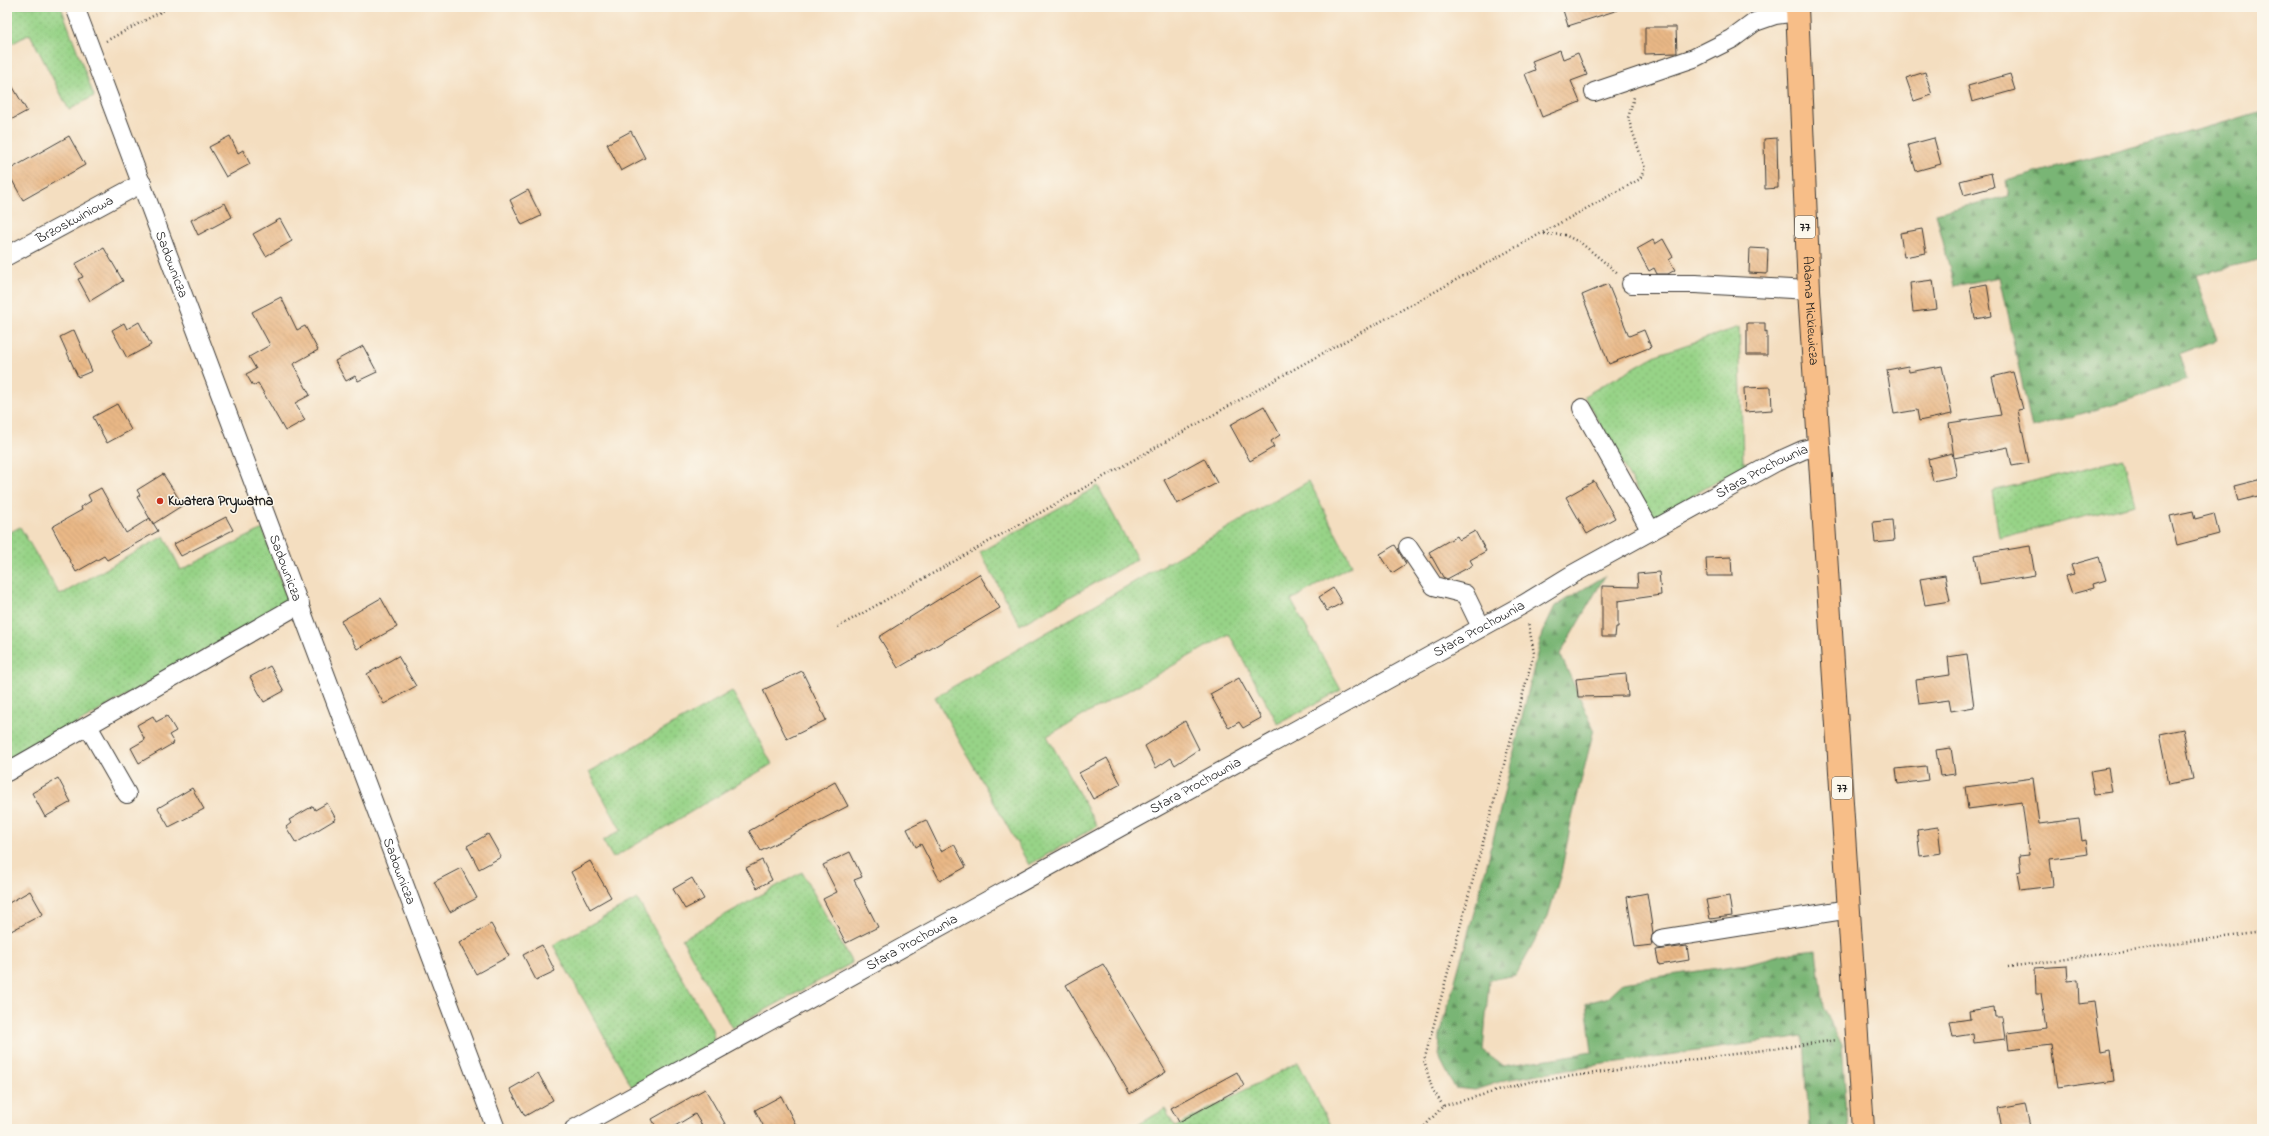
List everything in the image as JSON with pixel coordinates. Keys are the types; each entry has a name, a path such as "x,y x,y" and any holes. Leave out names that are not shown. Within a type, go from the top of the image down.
{"main road":[{"name":"Adama Mickiewicza","path":"1797,9 1808,290 1818,446"},
{"name":"77","path":"1818,446 1850,909 1863,1129"}],"street":[{"name":"Sadownicza","path":"76,7 496,1129"},
{"path":"1594,92 1694,58 1732,39 1755,22 1797,9"},
{"name":"Brzoskwiniowa","path":"7,256 142,183"},
{"path":"1631,284 1696,284 1808,290"},
{"path":"1582,408 1651,531"},
{"name":"Stara Prochownia","path":"574,1129 1524,604 1651,531 1776,462 1803,450 1818,446"},
{"path":"1408,547 1434,586 1465,594 1481,627"},
{"path":"7,772 300,604"},
{"path":"88,726 127,794"},
{"path":"1661,939 1850,909"}],"path":[{"path":"91,49 170,7"},
{"path":"838,627 1289,372 1543,234 1640,179 1645,168 1628,118 1635,99 1631,79"},
{"path":"1543,234 1565,235 1581,243 1631,284"},
{"path":"1443,1106 1432,1088 1424,1062 1534,653 1524,604"},
{"path":"2008,967 2262,932"},
{"path":"1422,1129 1443,1106 1529,1082 1832,1040 1858,1038"}],"green space":[{"path":"7,7 61,7 94,96 69,110 30,34 7,46"},
{"path":"2262,111 2262,259 2196,275 2217,340 2179,354 2187,380 2119,403 2032,428 1999,277 1954,286 1936,213 2009,196 2006,181"},
{"path":"1739,327 1743,462 1748,463 1653,519 1584,396 1656,355"},
{"path":"2124,459 2135,504 1999,538 1992,491"},
{"path":"1309,481 1352,565 1291,600 1341,690 1278,724 1229,634 1047,736 1097,826 1029,865 935,697"},
{"path":"1098,486 1137,559 1020,625 980,552"},
{"path":"20,527 60,595 164,536 181,570 263,529 288,602 7,764 7,534"},
{"path":"1605,576 1560,654 1594,729 1572,818 1561,873 1548,916 1516,975 1489,980 1483,1051 1503,1066 1592,1052 1586,1003 1606,998 1623,982 1746,964 1783,954 1816,950 1823,1007 1842,1045 1848,1129 1809,1129 1804,1036 1561,1070 1505,1080 1475,1090 1455,1088 1439,1057 1440,1035 1487,865 1542,633 1555,606"},
{"path":"732,691 772,764 613,858 603,841 621,830 589,772"},
{"path":"802,872 852,963 732,1028 682,939"},
{"path":"637,899 712,1029 715,1045 632,1087 553,945"},
{"path":"1298,1062 1332,1129 1131,1129 1165,1109 1175,1127"}],"building":[{"path":"1562,7 1617,7 1618,10 1568,26"},
{"path":"1645,27 1676,27 1677,53 1645,54"},
{"path":"1560,50 1563,59 1578,53 1587,75 1571,81 1580,102 1542,117 1525,74 1535,70 1532,61"},
{"path":"1925,72 1932,95 1914,101 1906,78"},
{"path":"2010,74 2015,90 1972,102 1968,86"},
{"path":"7,77 27,111 7,122"},
{"path":"631,131 645,158 621,171 607,144"},
{"path":"69,136 85,165 23,200 7,171"},
{"path":"230,136 238,153 243,150 250,164 226,177 209,147"},
{"path":"1777,138 1778,188 1765,189 1764,139"},
{"path":"1934,138 1941,164 1916,171 1908,145"},
{"path":"1991,173 1994,187 1964,195 1960,181"},
{"path":"528,190 541,216 522,225 510,200"},
{"path":"225,203 232,217 198,235 191,220"},
{"path":"280,219 292,241 266,256 253,234"},
{"path":"1922,229 1926,253 1904,257 1900,233"},
{"path":"1663,239 1673,257 1669,260 1675,270 1668,274 1657,274 1654,268 1649,271 1637,249 1653,240 1655,244"},
{"path":"104,248 123,281 90,301 78,279 83,277 75,264"},
{"path":"1750,248 1768,249 1767,274 1749,273"},
{"path":"1933,280 1937,309 1913,312 1910,283"},
{"path":"1608,284 1629,336 1644,330 1651,347 1609,364 1582,295"},
{"path":"1987,284 1992,316 1975,319 1970,287"},
{"path":"281,297 297,330 305,326 318,350 293,364 310,395 295,403 305,420 285,431 258,383 253,386 246,374 256,369 249,357 270,345 252,312"},
{"path":"139,322 151,345 127,358 112,330 124,323 127,329"},
{"path":"1747,323 1765,323 1765,332 1767,331 1767,355 1747,355"},
{"path":"74,330 92,371 78,377 60,337"},
{"path":"363,346 377,372 358,381 355,376 346,381 335,361"},
{"path":"1908,366 1909,372 1942,366 1952,414 1919,421 1917,410 1894,414 1887,370"},
{"path":"2013,372 2023,409 2018,410 2029,463 2012,466 2008,447 1954,458 1949,423 2001,415 1992,377"},
{"path":"1771,387 1772,410 1745,412 1744,388"},
{"path":"117,404 131,430 107,443 93,417"},
{"path":"1264,406 1280,435 1271,441 1274,447 1250,461 1230,425"},
{"path":"1952,453 1957,476 1933,481 1928,459"},
{"path":"1204,458 1217,483 1177,504 1164,480"},
{"name":"Kwatera Prywatna","path":"163,474 183,505 153,524 137,497 140,495 137,490"},
{"path":"2262,479 2262,495 2238,501 2234,486"},
{"path":"1594,481 1615,518 1587,534 1566,497"},
{"path":"101,488 126,533 150,518 158,531 107,560 104,556 76,572 52,527 82,510 81,507 91,501 88,495"},
{"path":"2193,511 2195,519 2214,514 2219,534 2177,545 2170,516"},
{"path":"226,517 233,530 181,556 174,544"},
{"path":"1892,520 1894,541 1875,543 1873,522"},
{"path":"1475,531 1486,551 1470,560 1473,565 1447,579 1443,577 1429,552 1457,536 1459,540"},
{"path":"1395,545 1406,564 1392,573 1380,554"},
{"path":"2030,546 2035,575 1980,584 1975,555"},
{"path":"1731,557 1732,576 1707,576 1706,558"},
{"path":"2099,557 2106,580 2093,584 2094,588 2072,594 2066,576 2074,574 2071,565"},
{"path":"1659,572 1661,595 1618,601 1618,627 1616,627 1615,637 1602,637 1602,586 1638,587 1637,574"},
{"path":"979,574 1000,608 898,668 879,637"},
{"path":"1945,575 1950,601 1925,605 1920,579"},
{"path":"1333,588 1342,603 1327,611 1319,597"},
{"path":"381,598 397,627 357,649 341,621"},
{"path":"1967,654 1974,707 1951,711 1949,700 1919,704 1916,680 1950,675 1948,657"},
{"path":"398,656 416,686 384,704 367,674"},
{"path":"270,666 284,691 264,702 250,677"},
{"path":"802,671 826,720 787,739 763,690"},
{"path":"1626,674 1628,696 1578,697 1576,679"},
{"path":"1239,678 1261,718 1243,728 1239,722 1229,728 1210,694"},
{"path":"153,716 156,722 167,716 176,731 169,735 174,743 139,763 131,748 145,740 137,725"},
{"path":"1185,721 1199,749 1175,765 1171,758 1156,768 1145,746"},
{"path":"2183,729 2193,779 2169,784 2159,734"},
{"path":"1951,748 1955,774 1940,776 1936,750"},
{"path":"1107,758 1121,784 1093,799 1079,773"},
{"path":"1926,766 1928,780 1898,784 1896,769"},
{"path":"2108,768 2112,792 2094,794 2090,771"},
{"path":"58,778 71,802 45,817 32,793"},
{"path":"2033,778 2039,824 2079,819 2082,841 2086,840 2088,854 2050,859 2053,886 2020,890 2017,872 2021,871 2019,856 2029,855 2022,802 1968,809 1965,787"},
{"path":"835,782 848,806 761,851 749,831"},
{"path":"192,788 204,809 169,827 158,808"},
{"path":"327,803 336,819 296,843 286,827 291,823 289,820 313,806 315,810"},
{"path":"926,820 941,851 954,844 966,867 940,881 921,844 916,847 907,829"},
{"path":"1938,827 1941,853 1920,856 1917,830"},
{"path":"488,834 501,857 479,869 467,846"},
{"path":"850,852 862,877 854,880 878,927 846,943 823,899 837,892 823,865"},
{"path":"762,860 772,880 757,888 746,868"},
{"path":"590,861 611,897 590,909 571,872"},
{"path":"461,868 477,898 450,912 434,882"},
{"path":"692,878 704,899 685,909 673,889"},
{"path":"30,891 43,914 11,931 7,923 7,904"},
{"path":"1647,893 1653,933 1651,940 1652,945 1635,947 1627,897"},
{"path":"1729,896 1732,916 1710,919 1706,900"},
{"path":"491,924 509,956 476,974 459,943"},
{"path":"542,945 555,971 536,980 523,955"},
{"path":"1687,946 1689,960 1659,965 1656,950"},
{"path":"1103,964 1166,1072 1130,1094 1066,985"},
{"path":"2067,966 2068,981 2078,980 2079,1004 2094,1002 2101,1052 2111,1050 2115,1080 2057,1088 2051,1045 2009,1050 2007,1033 2046,1028 2041,993 2036,993 2035,968"},
{"path":"1994,1007 1995,1017 2002,1017 2005,1039 1974,1043 1973,1034 1953,1037 1950,1022 1970,1019 1969,1011"},
{"path":"1237,1072 1244,1086 1179,1122 1171,1108"},
{"path":"538,1073 553,1100 525,1116 510,1089"},
{"path":"705,1089 728,1129 704,1129 695,1114 670,1129 657,1129 652,1119"},
{"path":"781,1096 798,1129 765,1129 755,1110"},
{"path":"2025,1103 2030,1127 2002,1129 1998,1108"}],"place":[{"name":"Kwatera Prywatna","path":"160,501"}]}
